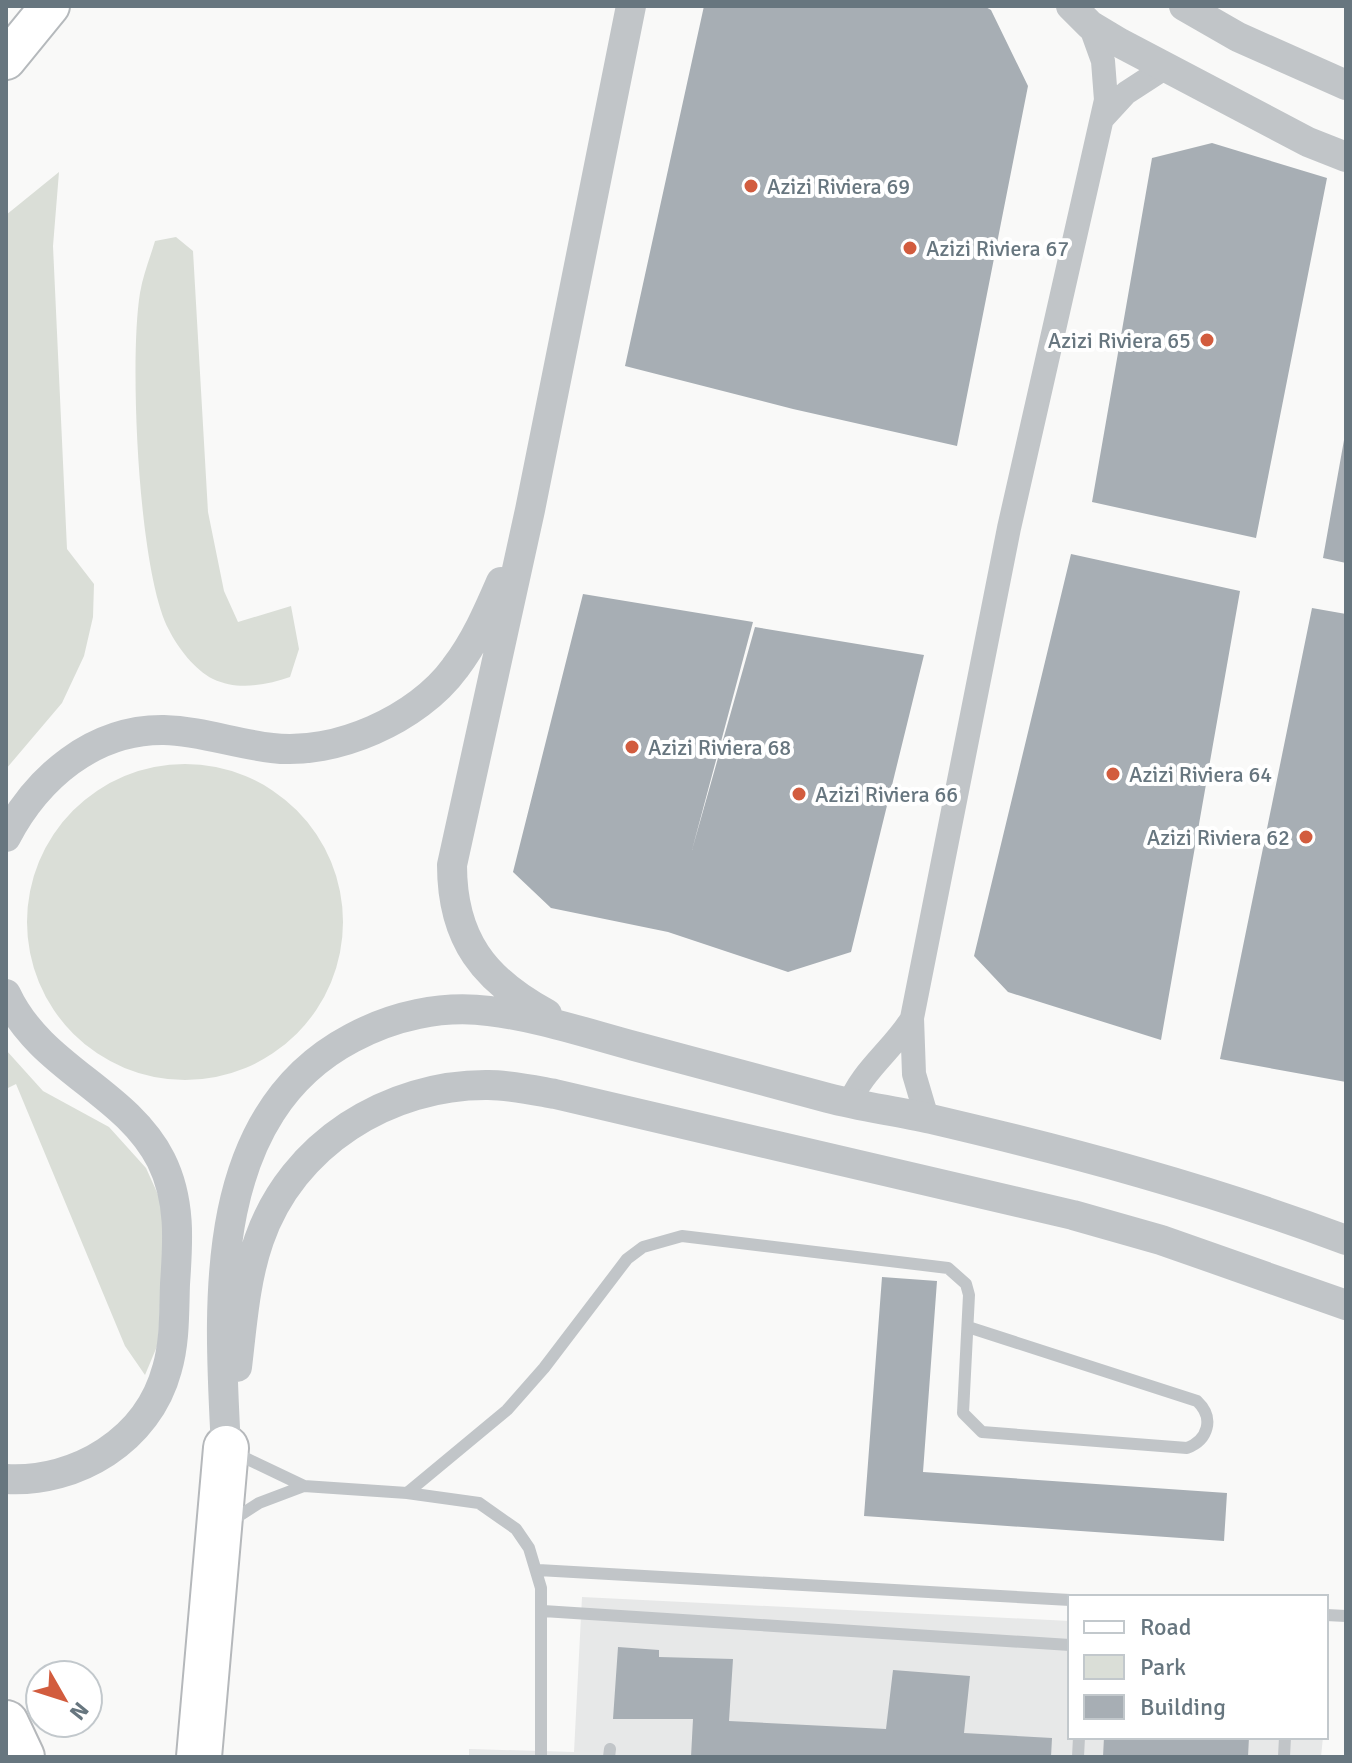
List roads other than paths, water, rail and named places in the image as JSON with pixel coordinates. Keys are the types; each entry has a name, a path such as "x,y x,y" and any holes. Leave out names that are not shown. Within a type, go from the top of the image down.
{"highway":[{"path":"199,1757 226,1448"},
{"path":"6,1723 22,1757"}],"main road":[{"path":"6,43 47,6"},
{"path":"6,60 47,6"}],"street":[{"path":"577,1030 511,993 491,976 463,933 452,888 456,843 530,510 631,6"},
{"path":"1184,6 1238,37 1346,85"},
{"path":"1080,16 1166,67 1308,142 1346,157"},
{"path":"927,1118 914,1074 912,1018 1009,528 1102,120 1106,80 1080,16"},
{"path":"1102,120 1126,93 1166,67"},
{"path":"6,837 34,792 54,772 78,755 132,733 164,730 274,749 302,748 357,736 407,711 454,670 472,643 490,609 530,510"},
{"path":"6,994 29,1032 48,1053 122,1111 150,1142 169,1180 178,1222 172,1345 163,1381 146,1416 107,1452 85,1465 46,1478 6,1479"},
{"path":"226,1448 221,1334 228,1231 246,1159 259,1131 294,1082 354,1037 397,1019 427,1012 488,1011 577,1030 850,1104 927,1118 1207,1191 1346,1240"},
{"path":"850,1104 860,1083 891,1050 912,1018"},
{"path":"226,1448 252,1264 270,1214 283,1191 319,1148 366,1115 423,1093 452,1088 488,1085 555,1094 1073,1215 1161,1240 1346,1305"}],"lane":[{"path":"407,1493 507,1410 544,1368 627,1259 662,1239 682,1236 937,1265 958,1275 966,1284 969,1295 961,1404 967,1421 982,1432 1187,1448 1202,1439 1206,1432 1207,1415 1197,1401 968,1327"},
{"path":"226,1448 263,1470 304,1486 457,1498 479,1503 500,1514 516,1529 538,1570 543,1611 541,1757"},
{"path":"219,1530 259,1503 304,1486"},
{"path":"538,1570 1068,1600"},
{"path":"543,1611 1068,1645"}],"place":[{"name":"Azizi Riviera 69","path":"751,186"},
{"name":"Azizi Riviera 67","path":"910,248"},
{"name":"Azizi Riviera 65","path":"1207,340"},
{"name":"Azizi Riviera 68","path":"632,747"},
{"name":"Azizi Riviera 64","path":"1113,774"},
{"name":"Azizi Riviera 66","path":"799,794"},
{"name":"Azizi Riviera 62","path":"1306,837"}]}
